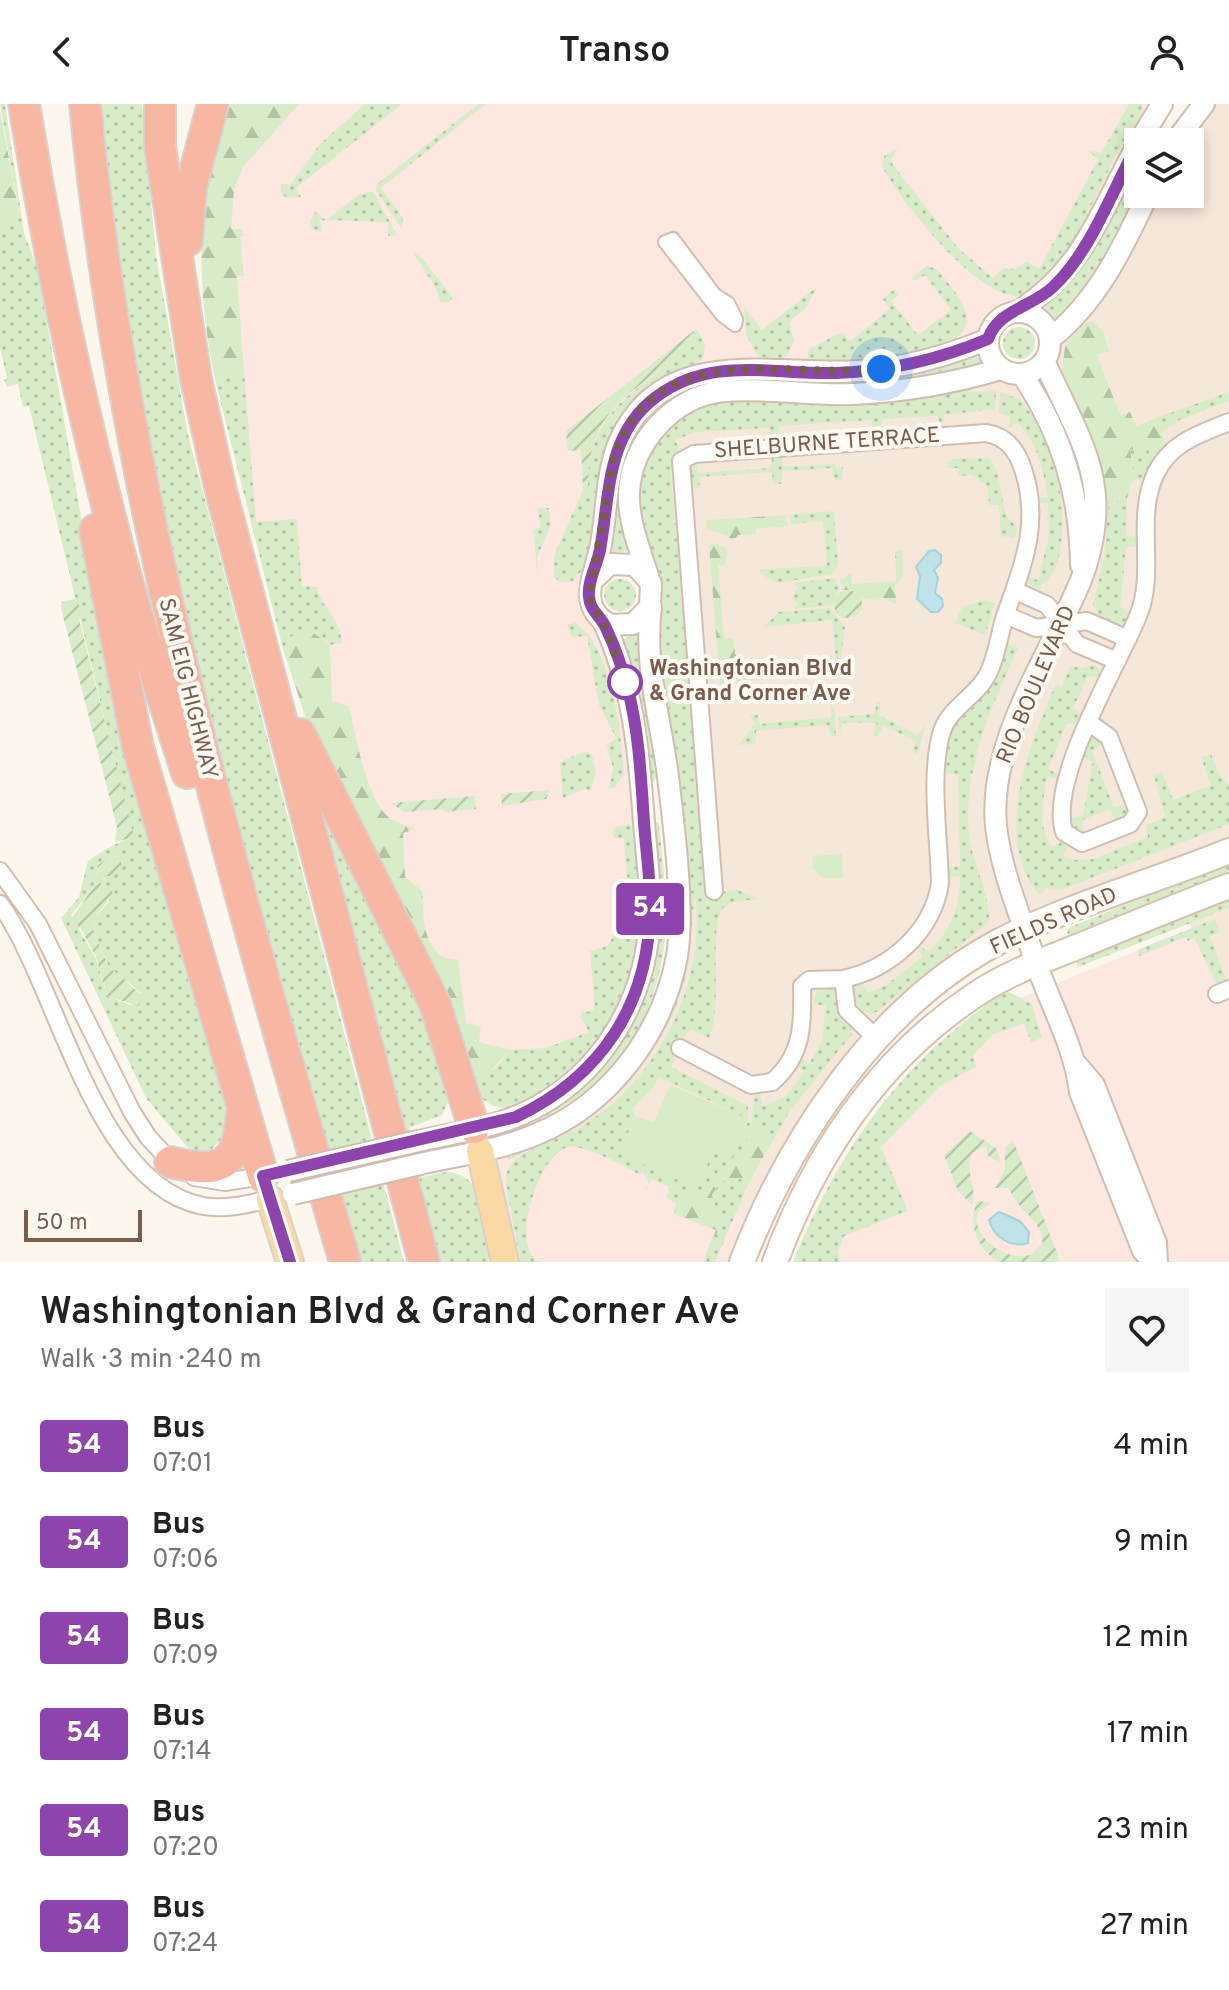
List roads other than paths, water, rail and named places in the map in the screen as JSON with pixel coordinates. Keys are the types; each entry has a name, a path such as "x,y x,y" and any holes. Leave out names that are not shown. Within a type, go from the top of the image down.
{"highway":[{"path":"24,104 67,334 87,479 126,693 242,1107 279,1185"},
{"name":"SAM EIG HIGHWAY","path":"85,104 115,336 163,591 195,728 279,1036 345,1261"},
{"path":"160,104 160,146 191,347 221,491 272,678 334,934 424,1262"},
{"path":"191,347 188,214 197,155 213,104"},
{"path":"67,334 134,607 197,805 279,1036"},
{"path":"272,678 435,1004 477,1139"},
{"path":"170,1162 214,1169 227,1161 240,1141 242,1107"}],"main road":[{"name":"FIELDS ROAD","path":"742,1262 789,1160 831,1095 877,1039 911,1006 996,943 1229,851"},
{"name":"FIELDS ROAD","path":"775,1262 802,1193 841,1129 875,1085 928,1030 961,1005 1036,963 1229,886"},
{"path":"477,1139 505,1262"},
{"path":"279,1185 290,1262"}],"street":[{"path":"1148,128 1162,104"},
{"path":"1186,128 1204,104"},
{"path":"1001,369 990,356 988,339 998,320 1017,312 1053,287 1073,264 1124,170"},
{"path":"0,904 20,937 98,1109 118,1142 172,1194 217,1208 414,1142 541,1133 590,1104 613,1083 646,1039 670,983 679,928 667,771 650,679 648,630 653,599 633,526 630,482 646,441 667,416 683,405 724,391 852,394 905,389 1001,369 1022,374 1044,361 1050,339 1074,320 1090,301 1140,208"},
{"path":"667,240 678,241 678,247 715,295 726,300 735,315 735,325 719,312 665,242 667,240"},
{"path":"1017,312 1036,317 1050,339"},
{"path":"0,871 38,924 122,1096 148,1137 170,1162 210,1181 279,1185 420,1164 477,1139 544,1103 585,1071 620,1026 647,951 650,912 634,714 603,621 589,598 620,441 639,412 670,387 701,373 732,368 834,373 899,368 934,360 988,339"},
{"name":"RIO BOULEVARD","path":"1044,361 1084,444 1095,481 1097,520 1092,552 1081,580 1011,737 997,793 999,846 1036,963 1077,1065 1094,1085 1156,1243 1156,1262"},
{"name":"RIO BOULEVARD","path":"1022,374 1061,442 1073,482 1081,580"},
{"path":"1088,722 1109,737 1138,812 1130,824 1082,843 1064,832 1061,817 1068,778 1088,722 1144,598 1147,507 1157,471 1180,444 1229,422"},
{"name":"SHELBURNE TERRACE","path":"680,1048 751,1085 765,1085 782,1071 804,1030 803,984 809,980 843,979 890,958 913,940 933,911 940,883 938,747 952,714 987,676 1016,591 1031,533 1030,497 1016,452 993,434 694,454 681,461 714,891"},
{"path":"592,581 603,568 618,562 635,565 648,576"},
{"path":"1016,591 1047,605 1077,644 1117,661"},
{"path":"603,621 618,626 633,624 646,614 653,599"},
{"path":"1006,615 1036,628 1087,621 1128,639"},
{"path":"843,979 847,1010 877,1039"},
{"path":"98,1109 122,1096"}],"water":[{"path":"935,550 941,555 941,563 934,570 938,578 935,593 942,599 943,606 938,612 931,612 917,599 920,576 916,567 929,551"},
{"path":"999,1212 1020,1221 1029,1232 1028,1243 1009,1243 999,1236 989,1220"}],"place":[{"name":"Washingtonian Blvd & Grand Corner Ave","path":"625,682"}]}
